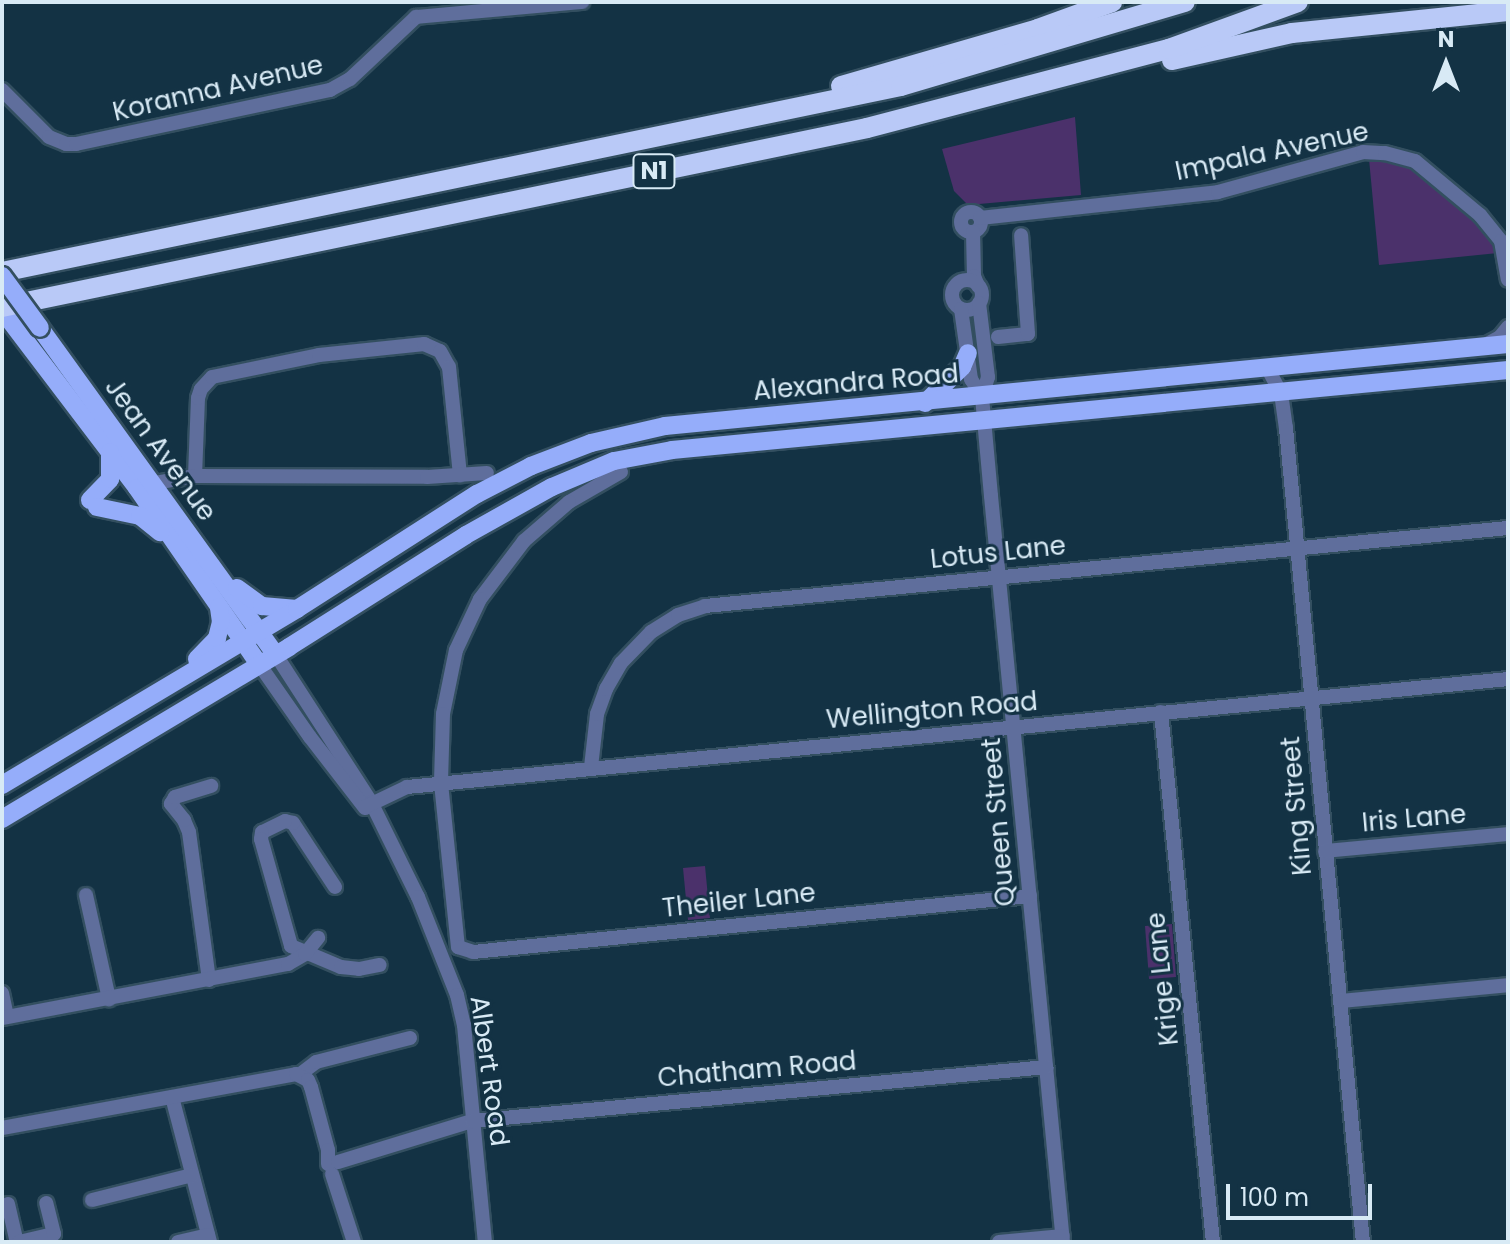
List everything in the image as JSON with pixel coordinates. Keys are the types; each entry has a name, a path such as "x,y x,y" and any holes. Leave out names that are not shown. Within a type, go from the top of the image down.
{"highway":[{"path":"707,126 1038,29 1112,2"},
{"name":"N1","path":"2,274 901,86 1185,2"},
{"name":"N1","path":"2,308 867,128 1169,49 1298,2"},
{"path":"962,105 1019,99 1292,33 1508,11"}],"main road":[{"name":"Jean Avenue","path":"2,274 144,485 174,545 219,607 276,655"},
{"name":"Jean Avenue","path":"2,308 110,452 144,485 202,551 251,636 259,664"},
{"name":"Alexandra Road","path":"123,712 297,609 477,494 531,466 591,443 665,426 1508,344"},
{"path":"925,403 962,367 968,353"},
{"name":"Alexandra Road","path":"2,819 276,655 508,510 552,487 614,461 672,450 1508,370"},
{"path":"110,452 110,479 94,504 140,516 174,545"},
{"path":"202,551 250,600 264,607 297,609"},
{"path":"2,785 123,712 212,646 220,630 219,607"}],"street":[{"name":"Koranna Avenue","path":"2,90 40,129 58,142 98,140 330,90 350,79 414,9 582,2"},
{"name":"Impala Avenue","path":"969,231 961,222 965,214 975,213 980,218 1218,192 1363,152 1385,153 1415,161 1480,215 1501,241 1508,279"},
{"path":"969,231 952,297 961,309 971,379 982,397"},
{"path":"969,231 988,377 982,397"},
{"path":"998,337 1028,334 1021,235"},
{"path":"958,283 966,280 978,286"},
{"path":"961,309 973,309 979,303"},
{"path":"1480,347 1500,337 1508,327"},
{"path":"195,476 198,398 201,389 212,377 319,355 424,344 440,351 449,367 460,475"},
{"name":"King Street","path":"1268,369 1281,393 1298,548 1363,1242"},
{"name":"Queen Street","path":"982,397 1063,1239"},
{"path":"441,783 443,714 449,672 480,599 508,560 543,523 569,502 621,472"},
{"path":"144,485 195,476 487,473"},
{"name":"Lotus Lane","path":"591,767 597,714 611,676 638,642 678,615 730,603 1508,528"},
{"name":"Albert Road","path":"276,655 381,826 418,897 457,995 464,1025 485,1242"},
{"name":"Albert Road","path":"259,664 310,737 368,804"},
{"name":"Wellington Road","path":"368,804 401,788 441,783 1508,679"},
{"name":"Krige Lane","path":"1161,712 1213,1242"},
{"name":"Theiler Lane","path":"441,783 457,944 462,950 473,952 1030,896"},
{"path":"209,980 188,846 189,832 172,800 211,786"},
{"path":"335,887 293,823 285,821 262,832 261,839 288,943 305,954 341,967 359,969 380,965"},
{"name":"Iris Lane","path":"1325,851 1508,834"},
{"path":"86,895 109,999"},
{"path":"2,993 4,1017 109,999 288,964 305,954 318,938"},
{"path":"1340,1001 1508,985"},
{"path":"2,1128 299,1075 316,1062 410,1038"},
{"name":"Chatham Road","path":"335,1167 472,1121 1046,1067"},
{"path":"299,1075 311,1087 354,1242"},
{"path":"172,1097 209,1238 178,1242"},
{"path":"92,1200 192,1175"},
{"path":"8,1204 18,1242 54,1234 46,1203"},
{"path":"999,1242 1063,1239"}],"shaded area":[{"path":"1075,117 1081,195 968,205 954,191 942,149"},
{"path":"1369,159 1385,159 1419,169 1492,239 1498,253 1379,265"},
{"path":"705,866 710,918 688,920 683,868"},
{"path":"1172,924 1176,977 1149,979 1145,926"}]}
